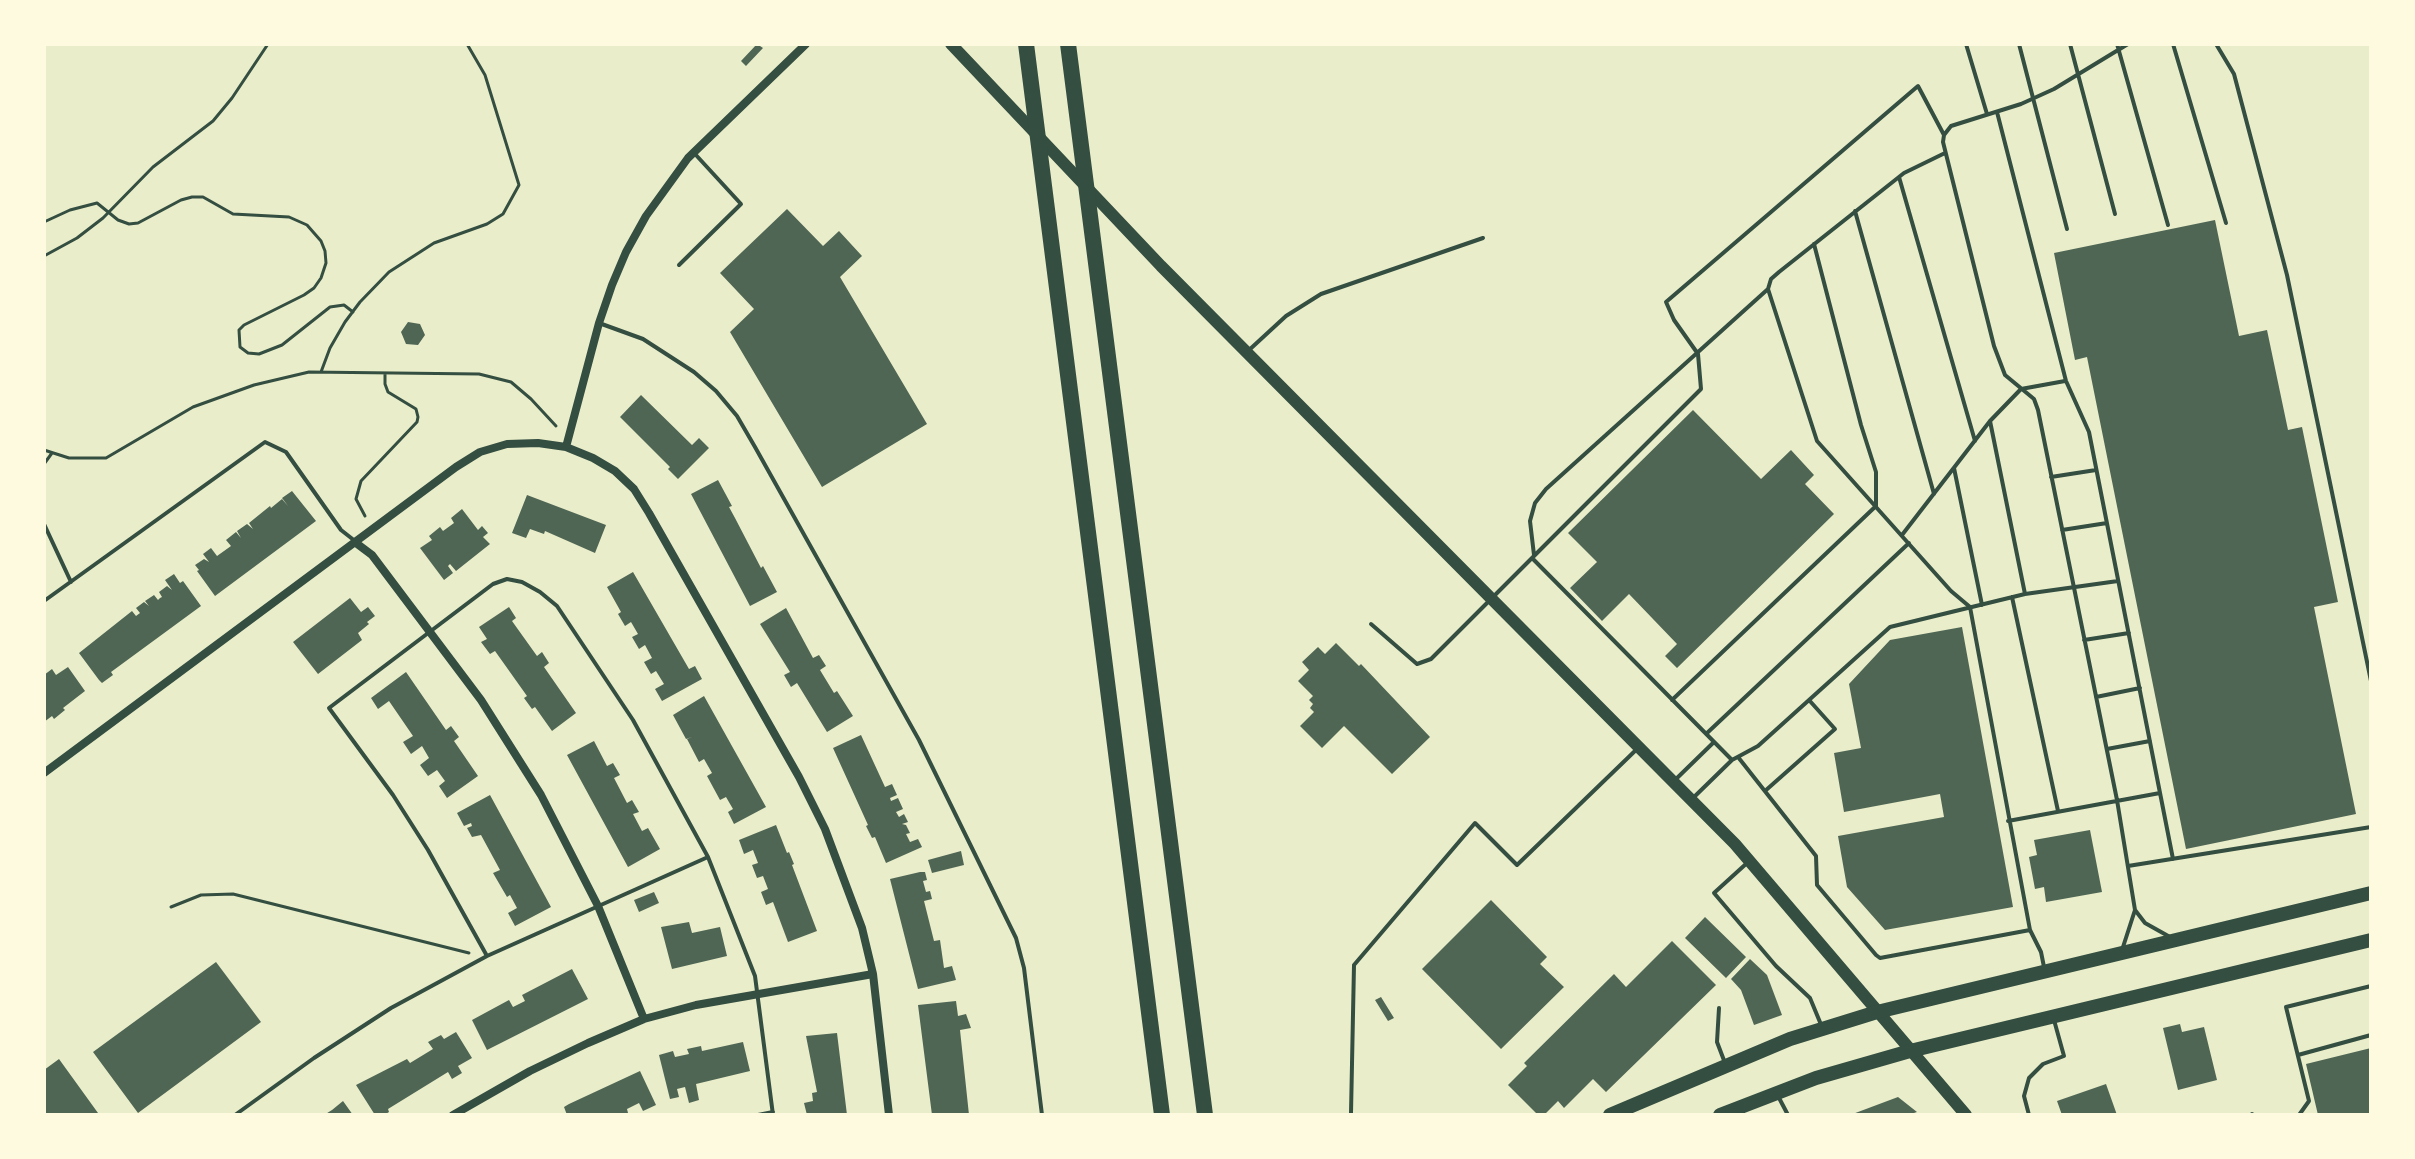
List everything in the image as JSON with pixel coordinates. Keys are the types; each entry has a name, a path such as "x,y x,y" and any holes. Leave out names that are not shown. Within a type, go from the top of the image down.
{"highway":[{"path":"1026,44 1162,1115"},
{"path":"1068,44 1205,1115"}],"main road":[{"path":"951,44 1161,266 1749,861 1966,1115"},
{"path":"1610,1115 1726,1065 1877,1012 2371,893"},
{"path":"1720,1115 1816,1078 1910,1051 2371,940"}],"street":[{"path":"566,447 599,323 626,252 664,188 693,152 806,44"},
{"path":"44,773 480,452 507,444 538,443 566,447 615,471 634,489 799,777 825,829 862,928 873,974 889,1115"},
{"path":"356,543 372,555 481,700 541,795 598,906 644,1019"},
{"path":"453,1115 530,1071 644,1019 696,1005 873,974"}],"lane":[{"path":"1966,44 1987,114"},
{"path":"2019,44 2067,229"},
{"path":"2070,44 2115,214"},
{"path":"1944,135 1951,126 2033,98 2128,44"},
{"path":"2173,44 2226,223"},
{"path":"2216,44 2234,74 2287,275 2371,681"},
{"path":"2118,47 2168,225"},
{"path":"1371,624 1417,664 1431,659 1701,389 1698,354 1674,320 1666,302 1918,86 1944,135 1945,153 1994,346 2005,375 2034,399 2038,410 2117,800 2135,910 2127,940 2119,952"},
{"path":"1997,112 2066,381 2089,432 2173,859"},
{"path":"679,265 741,204 693,152"},
{"path":"1732,760 1533,556 1530,521 1535,503 1546,489 1768,289 1771,279 1899,177 1945,153"},
{"path":"1899,177 1975,441"},
{"path":"1855,211 1934,494"},
{"path":"1247,352 1286,316 1321,294 1483,238"},
{"path":"1672,700 1876,506 1876,472 1814,244"},
{"path":"1768,289 1817,441 1951,591 1970,607 2030,930 2041,952 2045,970"},
{"path":"599,323 643,339 670,354 716,391 737,416 787,503 919,740 1016,938 1024,968 1042,1115"},
{"path":"1902,535 1990,421 2021,389 2066,381"},
{"path":"1990,421 2025,594"},
{"path":"44,601 265,442 286,452 341,530 356,543"},
{"path":"1954,468 1982,605"},
{"path":"2051,477 2096,470"},
{"path":"2062,530 2107,523"},
{"path":"44,524 71,582"},
{"path":"1706,734 1909,543"},
{"path":"487,956 428,850 393,795 329,708 493,584 507,579 522,582 557,606 633,720 708,857 755,976 773,1114 758,1115"},
{"path":"1691,801 1732,760 1758,746 1890,627 2025,594 2118,581"},
{"path":"2012,597 2058,811"},
{"path":"2084,640 2129,633"},
{"path":"2096,697 2140,688"},
{"path":"1765,791 1835,729 1809,700"},
{"path":"2107,749 2150,741"},
{"path":"1673,782 1714,742"},
{"path":"1351,1113 1354,965 1475,823 1517,865 1639,747"},
{"path":"1738,757 1816,856 1817,885 1871,952 1880,958 2030,930"},
{"path":"2008,821 2160,793"},
{"path":"2128,866 2371,827"},
{"path":"235,1115 391,1008 487,956 708,857"},
{"path":"1749,861 1714,893 1776,966 1810,998 1823,1029"},
{"path":"2135,910 2145,923 2176,939"},
{"path":"2299,1115 2309,1101 2286,1007 2371,986"},
{"path":"1719,1008 1717,1042 1726,1065"},
{"path":"2029,1115 2024,1096 2029,1078 2043,1064 2064,1056 2053,1016"},
{"path":"2298,1055 2371,1035"},
{"path":"1777,1093 1788,1115"}],"path":[{"path":"44,256 77,238 110,212 153,167 213,121 268,44"},
{"path":"321,372 330,348 353,312 389,272 434,243 487,224 503,214 519,185 485,75 467,44"},
{"path":"44,222 70,210 97,203 118,220 138,223 181,200 203,197 233,214 289,217 307,225 325,251 326,263 321,278 304,295 244,325 239,330 240,347 248,353 259,354 282,345 337,305 344,305 353,312"},
{"path":"44,450 69,458 106,458 193,407 254,385 309,372 479,374 511,382 556,426"},
{"path":"365,516 356,499 361,481 417,422 418,417 416,409 388,392 385,373"},
{"path":"44,464 52,453"},
{"path":"171,907 201,895 233,894 487,956"}],"building":[{"path":"757,44 763,48 746,66 741,61"},
{"path":"787,209 823,246 839,231 862,256 840,277 927,424 822,487 730,332 754,309 720,273"},
{"path":"2215,220 2239,336 2267,330 2288,430 2302,427 2338,602 2314,607 2356,814 2186,849 2087,357 2075,360 2054,253"},
{"path":"408,322 420,324 425,335 418,345 406,344 401,332"},
{"path":"641,395 692,445 699,438 709,448 678,479 620,417"},
{"path":"1693,410 1761,479 1791,450 1814,475 1805,484 1834,514 1677,668 1665,656 1677,644 1629,594 1602,621 1570,588 1597,562 1568,533"},
{"path":"718,480 761,568 763,566 777,592 750,606 691,494"},
{"path":"292,491 316,521 215,596 195,565 204,559 209,562 203,554 211,548 217,556 231,546 226,540 236,532 241,538 237,531 247,524 253,529 249,523 282,499 288,506 282,498"},
{"path":"527,495 606,525 595,553 545,531 544,534 530,529 526,538 512,533"},
{"path":"462,509 478,530 482,526 488,533 483,537 490,544 456,571 450,564 448,566 453,573 444,580 420,548 432,540 429,536 440,527 443,531 454,523 451,518"},
{"path":"633,572 689,669 695,666 702,679 662,701 655,689 664,684 656,671 651,674 644,662 652,658 645,645 639,649 632,637 638,634 631,622 625,626 607,587"},
{"path":"174,574 201,606 111,672 113,675 102,683 79,653 132,611 136,616 140,613 136,608 144,602 149,606 145,601 154,595 158,600 162,597 159,592 167,586 172,590 165,580"},
{"path":"350,598 361,612 368,607 375,616 358,633 362,640 318,674 293,642"},
{"path":"509,607 516,618 512,621 537,656 542,652 549,663 544,667 576,713 552,731 535,707 532,709 524,698 527,696 495,651 490,654 481,642 487,639 479,627"},
{"path":"786,608 813,658 819,655 826,666 820,670 834,693 837,691 853,716 827,732 797,683 791,687 784,675 790,672 760,624"},
{"path":"1962,627 2013,907 1885,930 1847,887 1838,836 1944,817 1940,794 1844,812 1834,753 1861,748 1849,684 1890,640"},
{"path":"1336,643 1359,666 1361,664 1430,737 1392,774 1344,726 1322,748 1300,726 1314,712 1309,700 1313,696 1298,681 1309,670 1302,662 1318,647 1325,654"},
{"path":"68,667 85,691 54,719 52,716 44,722 44,675 52,669 56,675"},
{"path":"406,672 446,730 451,726 459,737 454,741 478,776 447,798 439,786 445,781 437,770 428,776 420,765 429,758 422,746 411,754 403,742 413,736 389,701 378,709 371,698"},
{"path":"704,696 766,807 734,824 728,812 733,809 726,797 720,800 707,776 712,773 704,759 699,762 687,739 692,737 686,739 673,715"},
{"path":"861,735 885,787 892,784 897,795 890,798 891,801 898,798 903,809 896,812 899,817 904,814 908,822 902,824 910,833 906,834 910,842 918,839 922,847 886,863 875,837 872,838 866,826 833,748"},
{"path":"594,741 607,766 613,763 620,775 614,778 627,803 632,800 639,812 633,814 642,831 648,828 660,849 628,867 567,755"},
{"path":"490,795 551,907 515,926 508,913 517,908 493,873 500,870 481,835 472,837 467,828 472,826 471,823 464,826 457,813"},
{"path":"776,825 794,864 817,931 788,942 773,902 766,905 761,892 768,889 763,876 757,878 752,865 758,863 753,850 744,854 739,840"},
{"path":"2090,830 2102,892 2046,902 2044,887 2035,889 2029,857 2037,855 2034,840"},
{"path":"961,851 964,865 932,873 928,860"},
{"path":"925,872 927,880 923,881 932,899 924,901 934,941 940,940 944,968 952,966 956,980 918,989 890,879"},
{"path":"654,892 659,903 639,912 634,900"},
{"path":"1491,900 1547,957 1540,964 1564,987 1501,1049 1422,969"},
{"path":"1705,917 1746,957 1726,978 1685,938"},
{"path":"689,922 692,933 720,927 727,956 672,969 661,927"},
{"path":"1672,941 1716,985 1606,1092 1593,1079 1564,1108 1558,1101 1544,1115 1538,1115 1508,1085 1527,1066 1524,1063 1614,974 1626,987"},
{"path":"1750,959 1767,975 1782,1015 1754,1025 1741,990 1731,979"},
{"path":"216,962 261,1022 138,1113 93,1052"},
{"path":"572,969 588,999 487,1050 472,1020 509,1000 513,1007 525,1001 522,995"},
{"path":"1381,997 1394,1018 1388,1021 1375,1000"},
{"path":"956,1001 958,1016 966,1014 971,1028 960,1030 969,1115 932,1115 918,1005"},
{"path":"2180,1024 2182,1032 2204,1027 2217,1080 2178,1090 2163,1028"},
{"path":"456,1032 472,1058 458,1066 462,1073 452,1079 448,1072 388,1109 389,1112 384,1115 375,1115 356,1085 407,1059 410,1063 433,1049 428,1042 441,1035 444,1039"},
{"path":"837,1033 847,1115 807,1115 804,1103 813,1101 812,1093 817,1092 806,1036"},
{"path":"743,1042 750,1071 696,1084 699,1100 689,1103 685,1087 677,1089 679,1097 670,1099 659,1055 673,1051 675,1057 689,1054 687,1049 701,1046 702,1051"},
{"path":"2371,1048 2371,1115 2318,1115 2306,1064"},
{"path":"59,1059 98,1113 44,1115 44,1070"},
{"path":"640,1071 656,1105 643,1111 639,1103 627,1109 625,1115 567,1115 564,1107"},
{"path":"2106,1084 2117,1115 2062,1115 2057,1101"},
{"path":"1898,1097 1917,1112 1908,1115 1850,1115"},
{"path":"343,1101 353,1115 324,1115 332,1110"}]}
